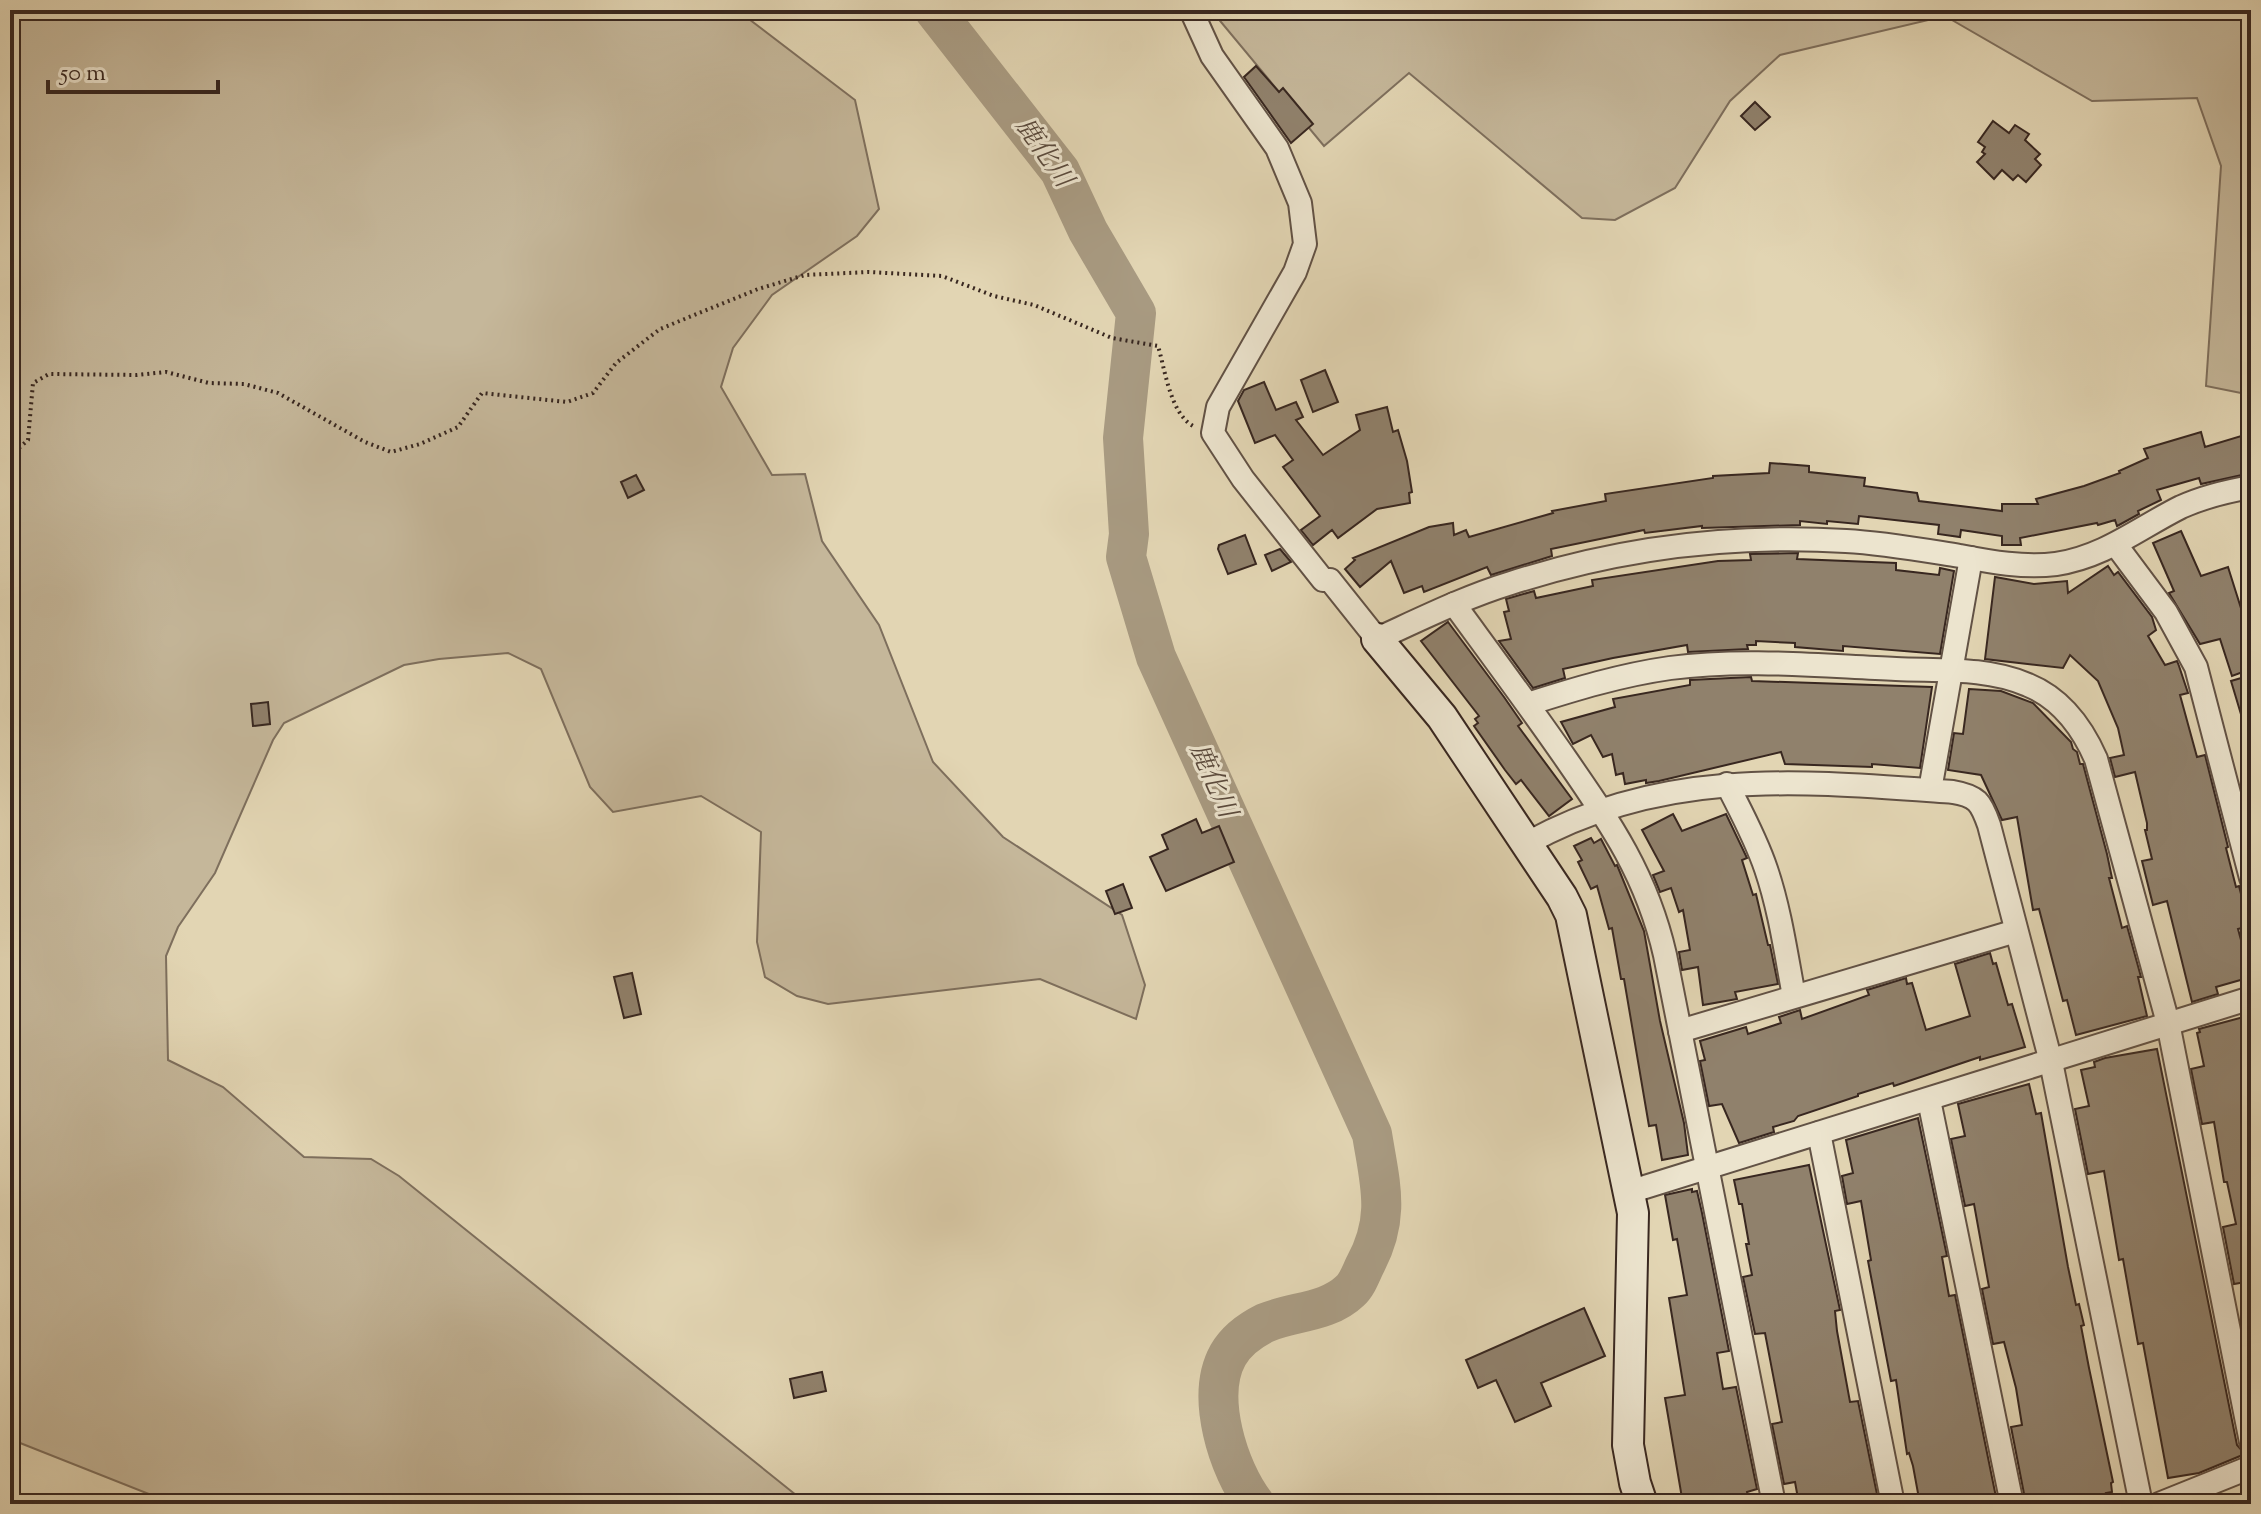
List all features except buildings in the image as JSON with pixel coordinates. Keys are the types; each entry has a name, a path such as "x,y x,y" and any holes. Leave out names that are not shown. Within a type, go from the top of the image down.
{"street":[{"path":"1191,10 1212,56 1277,148 1300,203 1305,244 1295,272 1218,407 1213,433 1243,479 1323,580 1330,580 1442,717 1571,915 1633,1213 1628,1445 1642,1504"},
{"path":"1377,639 1509,583 1568,566 1663,547 1780,538 1849,541 2015,565 2054,564 2082,559 2116,545 2185,505 2251,487"},
{"path":"2116,545 2166,612 2196,667 2251,878"},
{"path":"1930,790 1971,558"},
{"path":"1454,604 1600,809 1631,859 1648,897 1659,928 1774,1504"},
{"path":"1528,704 1612,678 1670,668 1730,663 1984,673 2030,685 2062,706 2088,740 2096,759 2168,1023 2251,1442"},
{"path":"1526,844 1600,809 1647,797 1727,784 1930,790 1965,794 1979,802 1989,825 2051,1062 2141,1504"},
{"path":"1727,784 1754,837 1765,867 1778,911 1794,996"},
{"path":"1680,1031 2016,931"},
{"path":"1629,1192 2251,998"},
{"path":"1929,1100 2012,1504"},
{"path":"1819,1133 1893,1504"},
{"path":"2159,1504 2251,1467"}],"path":[{"path":"10,456 28,440 33,383 49,374 137,375 166,372 209,383 244,384 278,393 365,442 391,452 420,444 458,427 482,393 567,402 593,393 616,363 660,329 758,289 805,275 869,272 942,276 994,296 1034,305 1112,338 1158,346 1175,404 1188,424 1213,433"}],"shaded area":[{"path":"10,10 737,10 855,100 879,209 857,236 772,295 733,348 721,387 772,475 805,474 822,541 879,625 933,762 1003,837 1122,915 1145,985 1136,1019 1040,979 828,1004 797,996 765,977 757,942 761,832 701,796 613,812 590,787 541,669 508,653 404,665 284,723 273,740 215,873 178,927 166,956 168,1060 223,1087 304,1157 371,1159 399,1176 801,1499 802,1504 174,1504 10,1439"},
{"path":"1211,10 2251,10 2251,395 2206,386 2221,166 2197,98 2092,101 1945,16 1780,55 1730,101 1675,188 1615,220 1582,218 1409,73 1324,146"}],"waterway":[{"name":"鹿化川","path":"934,10 1060,171 1088,231 1136,313 1123,438 1129,534 1126,557 1156,657 1372,1134 1381,1216 1373,1248 1355,1286 1331,1304 1276,1319 1254,1329 1231,1350 1221,1372 1219,1411 1223,1432 1236,1472 1255,1504"}]}
